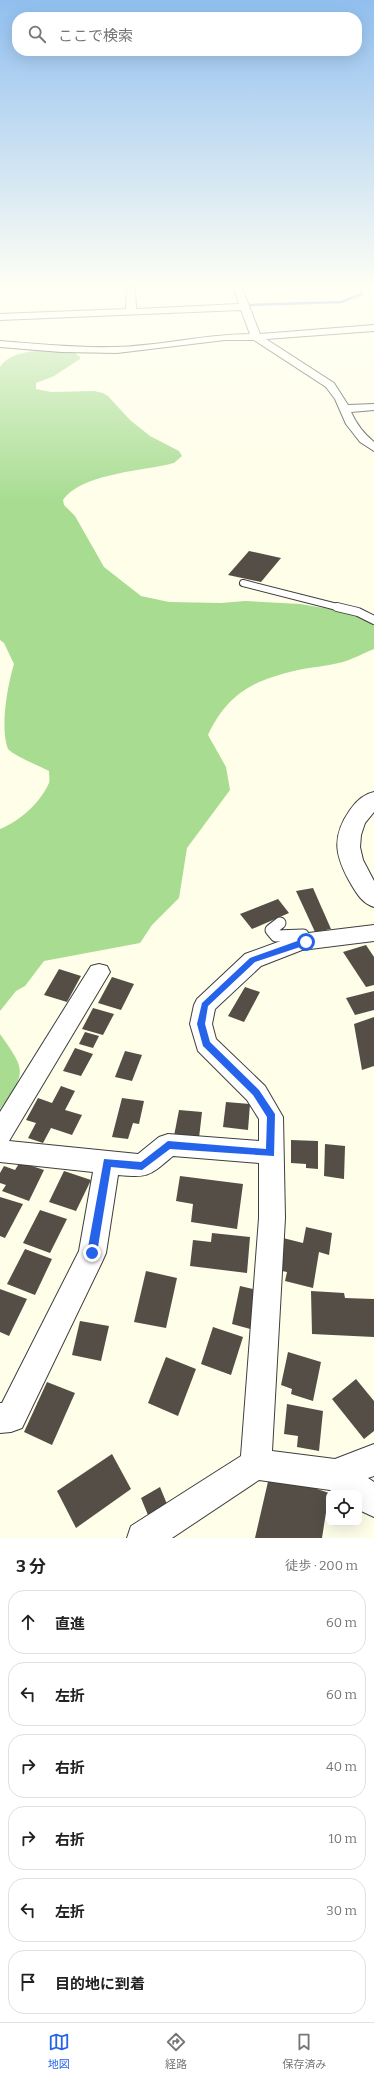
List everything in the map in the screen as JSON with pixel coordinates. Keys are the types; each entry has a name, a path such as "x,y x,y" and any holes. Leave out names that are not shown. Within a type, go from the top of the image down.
{"street":[{"path":"291,360 330,385 340,399 350,422 364,440 374,447"},
{"path":"345,409 374,407"},
{"path":"374,799 364,806 356,817 350,832 349,849 353,868 374,898"},
{"path":"256,1464 272,1218 271,1117 256,1093 206,1044 201,1024 205,1005 253,960 306,942 374,933"},
{"path":"0,1134 99,972"},
{"path":"0,1151 142,1166 168,1145 271,1153"},
{"path":"0,1418 10,1418 92,1253 107,1162"},
{"path":"335,1475 374,1460"},
{"path":"144,1538 256,1464 335,1475 374,1501"}],"lane":[{"path":"243,583 358,612 374,620"},
{"path":"280,923 271,930 276,936 303,935 306,942"}],"green space":[{"path":"8,360 79,360 54,376 36,383 36,389 51,392 94,391 103,393 108,396 130,420 150,436 179,451 182,456 174,463 110,475 95,480 82,485 71,492 63,500 64,505 75,516 104,567 141,596 169,602 221,603 245,601 300,604 354,613 374,623 374,649 343,662 298,670 268,678 244,690 234,699 224,709 208,735 226,767 230,790 187,848 179,898 152,925 140,943 44,961 25,986 16,991 0,1011 0,829 15,821 29,810 40,798 49,783 49,771 12,752 8,749 6,741 5,708 14,664 4,643 0,640 0,367"},
{"path":"0,1034 15,1056 19,1064 20,1072 19,1079 15,1087 0,1109"}],"building":[{"path":"249,551 281,558 261,582 228,575"},
{"path":"313,888 331,929 315,932 296,891"},
{"path":"278,899 289,913 252,929 240,914"},
{"path":"366,945 374,957 374,985 366,987 343,952"},
{"path":"59,969 81,976 67,1002 44,995"},
{"path":"112,977 134,984 121,1010 98,1003"},
{"path":"245,987 260,992 244,1022 228,1016"},
{"path":"374,991 374,1010 355,1015 346,998"},
{"path":"93,1008 114,1014 103,1035 82,1029"},
{"path":"374,1017 374,1066 362,1070 354,1024"},
{"path":"85,1032 99,1036 93,1048 79,1044"},
{"path":"75,1048 93,1054 81,1076 63,1071"},
{"path":"125,1051 142,1055 132,1081 115,1077"},
{"path":"61,1086 75,1091 65,1110 82,1115 72,1135 51,1128 43,1143 28,1138 36,1123 26,1120 38,1098 52,1103"},
{"path":"122,1098 144,1101 139,1124 133,1123 128,1139 112,1137"},
{"path":"226,1102 250,1104 248,1130 223,1127"},
{"path":"179,1110 202,1112 199,1138 174,1136"},
{"path":"291,1140 318,1141 318,1169 306,1168 306,1164 291,1163"},
{"path":"325,1144 345,1146 344,1179 324,1176"},
{"path":"20,1162 44,1170 29,1201 2,1191 6,1185 0,1183 0,1173 4,1166 15,1170"},
{"path":"64,1171 91,1180 76,1211 49,1202"},
{"path":"180,1176 243,1184 237,1229 191,1222 193,1204 176,1201"},
{"path":"0,1197 23,1204 5,1238 0,1236"},
{"path":"40,1210 67,1219 50,1253 23,1243"},
{"path":"306,1227 332,1233 329,1255 319,1252 313,1288 285,1281 287,1272 277,1270 283,1238 303,1243"},
{"path":"212,1233 250,1237 247,1273 190,1266 193,1240 211,1242"},
{"path":"25,1249 52,1259 35,1295 7,1284"},
{"path":"146,1271 177,1278 166,1328 134,1322"},
{"path":"240,1286 262,1291 254,1330 232,1324"},
{"path":"0,1289 27,1299 9,1336 0,1332"},
{"path":"311,1291 344,1293 345,1298 374,1299 374,1337 312,1334"},
{"path":"80,1321 109,1326 101,1361 72,1355"},
{"path":"213,1327 243,1337 231,1375 201,1364"},
{"path":"288,1352 321,1362 313,1401 291,1394 292,1389 281,1385"},
{"path":"166,1357 196,1369 178,1416 148,1403"},
{"path":"356,1379 374,1401 374,1431 364,1439 332,1399"},
{"path":"47,1382 75,1393 52,1445 24,1432"},
{"path":"287,1404 323,1411 319,1451 297,1447 298,1436 284,1434"},
{"path":"112,1454 131,1489 76,1528 57,1491"},
{"path":"270,1473 326,1492 326,1512 322,1538 255,1538"},
{"path":"160,1487 169,1509 150,1520 141,1498"}],"route":[{"path":"92,1253 107,1162 142,1166 168,1145 271,1153 271,1117 256,1093 206,1044 201,1024 205,1005 216,992 253,960 300,942 306,942"}]}
